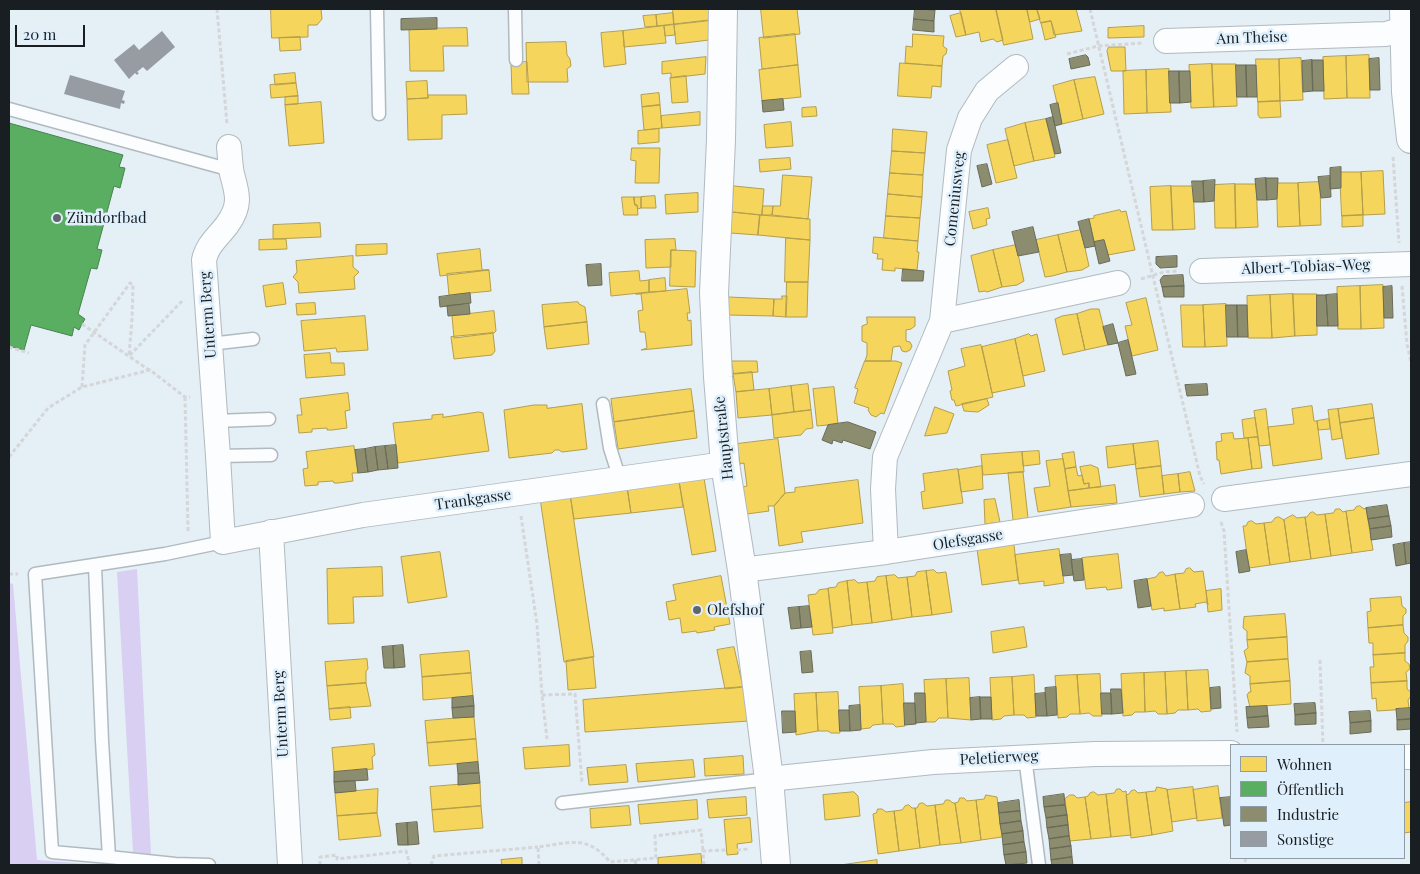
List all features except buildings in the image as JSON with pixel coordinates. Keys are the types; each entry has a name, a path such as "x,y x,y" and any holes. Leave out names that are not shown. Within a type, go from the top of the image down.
{"main road":[{"name":"Hauptstraße","path":"723,9 721,140 714,293 718,377 725,464 742,570 769,779 776,865"},
{"path":"1402,144 1406,92 1407,22"}],"street":[{"name":"Am Theise","path":"1166,41 1386,34 1407,22"},
{"name":"Comeniusweg","path":"886,552 882,489 885,456 942,321 959,150 970,118 987,91 1016,67"},
{"name":"Unterm Berg","path":"223,542 204,260 210,244 233,216 236,205 238,192 230,158"},
{"name":"Albert-Tobias-Weg","path":"1202,271 1406,264"},
{"path":"942,321 1118,283"},
{"name":"Trankgasse","path":"223,542 363,514 725,464"},
{"name":"Olefsgasse","path":"742,570 886,552 1411,474"},
{"name":"Unterm Berg","path":"271,532 290,865"},
{"name":"Peletierweg","path":"769,779 933,762 1095,754 1230,744"}],"lane":[{"path":"377,9 379,114"},
{"path":"515,9 516,60"},
{"path":"9,109 230,158"},
{"path":"210,344 254,339"},
{"path":"603,404 610,448 618,479"},
{"path":"216,421 269,419"},
{"path":"218,456 271,455"},
{"path":"209,865 175,864 52,852 35,574 95,566 223,542"},
{"path":"95,566 109,857"},
{"path":"1025,757 1039,865"},
{"path":"562,803 769,779"}],"path":[{"path":"217,9 230,158"},
{"path":"1090,9 1200,476 1210,503 1224,531 1234,744"},
{"path":"1067,54 1098,46 1166,41"},
{"path":"1402,144 1407,344 1411,362"},
{"path":"129,356 205,278"},
{"path":"82,387 85,345 130,283 133,284 129,356"},
{"path":"82,324 150,370 185,397 214,396"},
{"path":"9,347 29,353"},
{"path":"9,457 48,408 82,387 150,370"},
{"path":"185,397 189,549"},
{"path":"518,494 537,624 547,739"},
{"path":"1320,660 1323,744"},
{"path":"542,695 575,694 583,801"},
{"path":"431,865 434,856 577,842 587,843 598,850 610,862 656,858 655,836 701,830 704,865"},
{"path":"538,847 539,865"},
{"path":"703,851 727,850"},
{"path":"320,865 320,857 337,855 337,859 406,851 410,865"},
{"path":"635,860 636,865"}],"shaded area":[{"path":"137,569 151,854 133,852 117,572"},
{"path":"9,583 13,584 37,860 99,865 9,865"}],"place":[{"name":"Zündorfbad","path":"57,218"},
{"name":"Olefshof","path":"697,610"}]}
